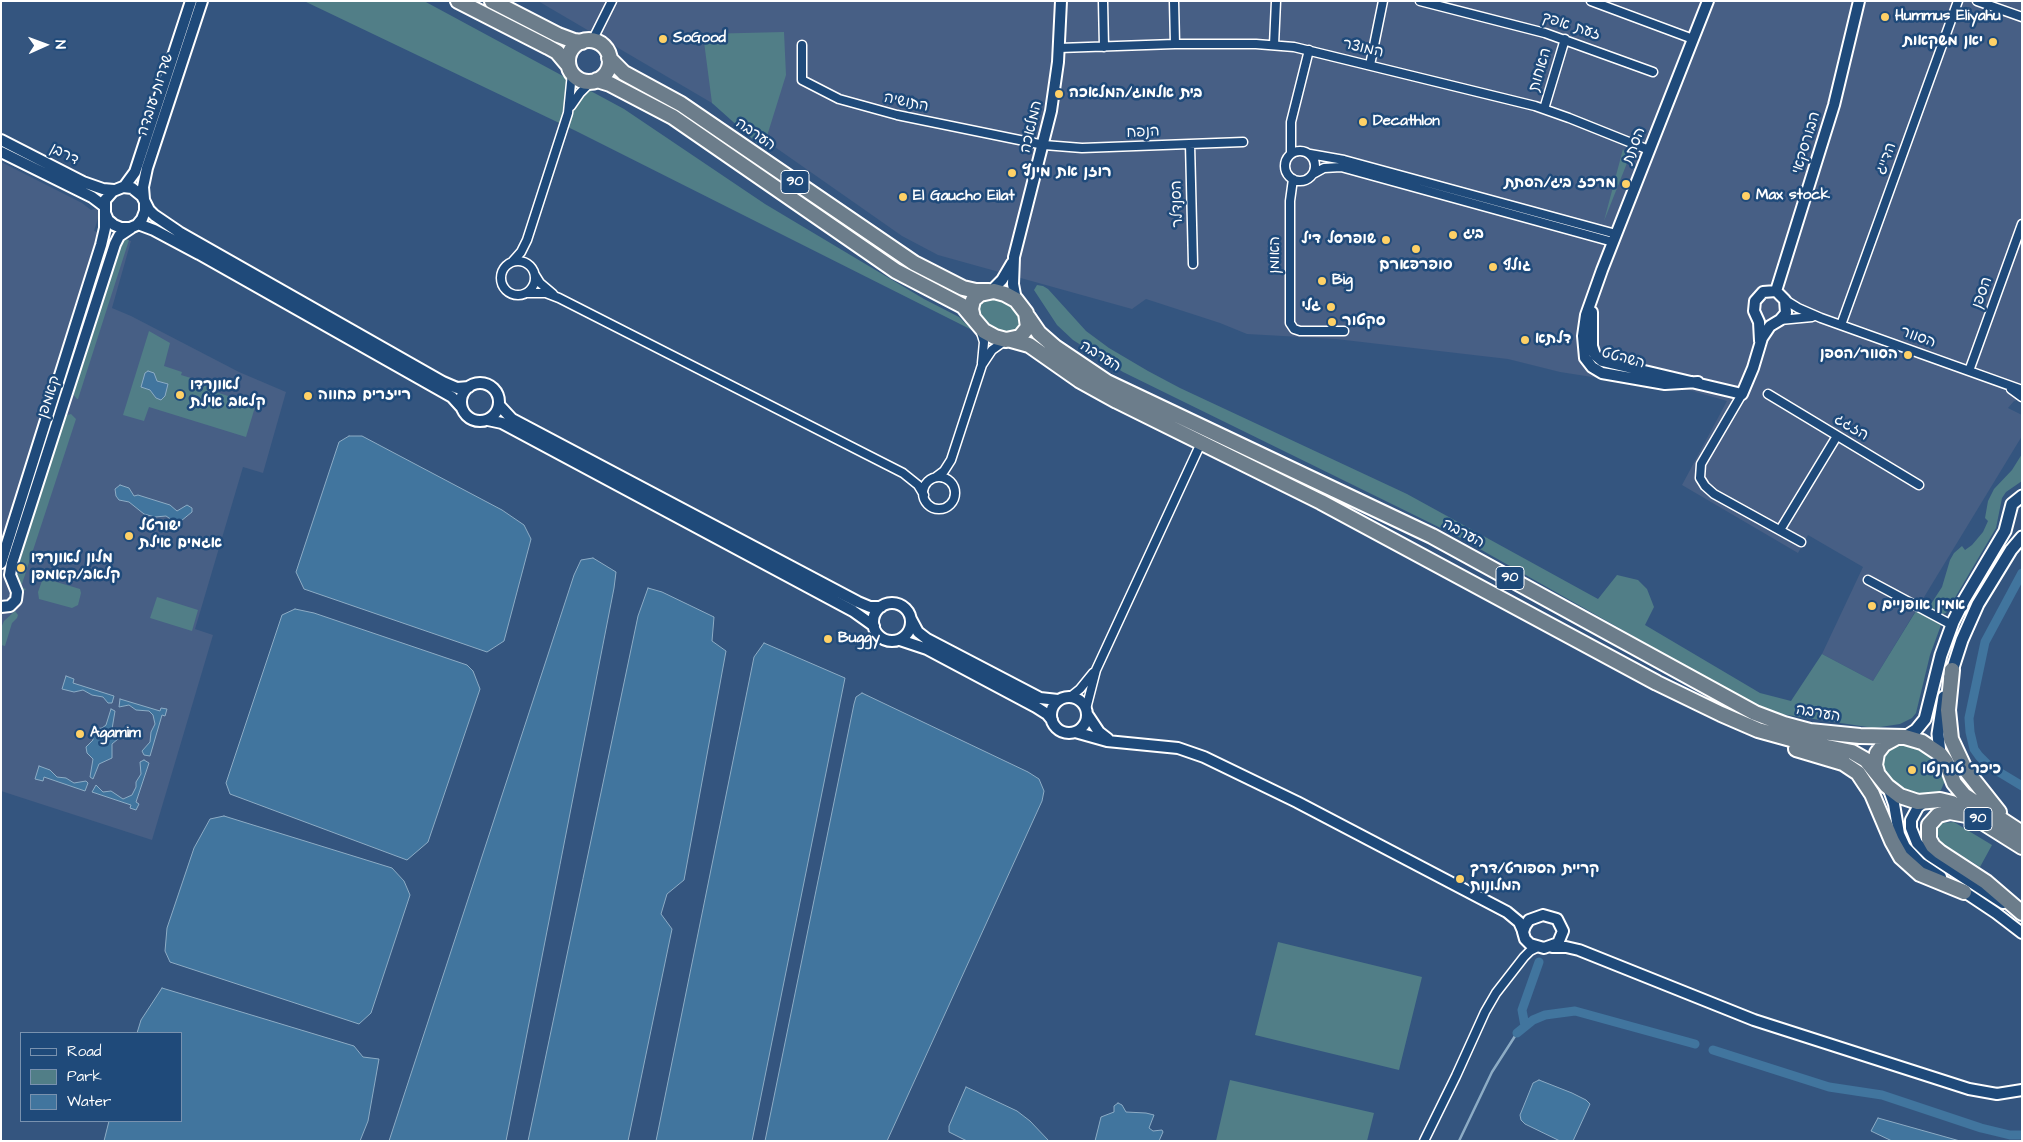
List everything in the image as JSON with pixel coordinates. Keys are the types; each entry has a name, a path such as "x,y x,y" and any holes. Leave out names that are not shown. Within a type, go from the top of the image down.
{"highway":[{"path":"458,1 548,47 563,58 580,80 594,81 605,74 609,58 605,49 600,44 566,38 492,1"},
{"path":"570,69 570,52 574,46 587,41"},
{"name":"הערבה","path":"609,58 624,73 698,115 914,263 962,288 990,291"},
{"name":"90","path":"594,81 610,84 673,117 886,264 915,282 963,306 976,322 995,337 1008,340"},
{"path":"976,322 971,309 973,300 980,294 990,291"},
{"name":"90","path":"990,291 1005,294 1016,300 1024,308 1028,317"},
{"path":"1008,340 1020,337 1026,331 1028,317"},
{"name":"הערבה","path":"1028,317 1039,333 1055,347 1107,382 1432,536 1755,712 1784,724 1817,732 1902,737 1922,742 1940,754"},
{"name":"הערבה","path":"1008,340 1029,345 1094,388 1379,533 1605,656 1709,709 1746,725 1798,741 1852,752 1866,760 1887,786 1906,799 1918,802 1940,800 1952,803 2022,847"},
{"path":"1952,670 1948,720 1954,748 1980,790 2018,830"},
{"path":"1746,725 1783,744 1826,757 1851,768 1868,786 1895,849 1908,865 1920,874 1964,892"},
{"path":"1877,772 1875,758 1880,748 1888,740 1902,737"},
{"name":"90","path":"1940,754 1946,762 1949,774 1964,794 2018,830"},
{"path":"1929,801 1944,792 1948,785 1949,774"},
{"path":"1978,819 1958,813 1944,812 1938,815 1929,825 1928,839 1940,852 1986,882 2022,913"}],"main road":[{"path":"1902,737 1920,727 1927,715 1936,675 1952,625 1964,600 2003,534 2012,504 2021,496"},
{"path":"2009,514 2012,523 2022,530"},
{"path":"1940,754 1938,724 1962,640 1978,604 2011,550 2022,537"}],"street":[{"name":"שדרות עובדה","path":"119,188 135,172 191,1"},
{"name":"שדרות עובדה","path":"144,201 143,187 147,168 202,1"},
{"path":"587,41 612,1"},
{"name":"המלאכה","path":"1016,300 1012,284 1014,257 1044,145 1054,95 1061,1"},
{"path":"1103,1 1104,46"},
{"path":"1174,1 1175,44"},
{"path":"1274,45 1276,1"},
{"path":"1370,65 1383,1"},
{"name":"זעת אפך","path":"1420,1 1524,26 1565,39 1653,72"},
{"name":"הסתת","path":"1592,301 1708,1"},
{"name":"הבורסקאי","path":"1776,291 1834,105 1859,1"},
{"name":"הדייג","path":"1842,325 1958,1"},
{"path":"1977,1 2022,17"},
{"path":"1594,2 1693,39"},
{"name":"האחות","path":"1544,109 1565,39"},
{"name":"התושיה","path":"802,44 802,80 839,99 897,115 1044,145"},
{"name":"המוצר","path":"1059,48 1175,44 1274,45 1309,50 1544,109 1649,150"},
{"path":"1291,153 1291,122 1309,50"},
{"path":"568,112 570,69"},
{"path":"513,262 520,254 527,240 568,112 580,93 594,81"},
{"name":"דרבן","path":"1,140 83,182 103,189 119,188"},
{"name":"הנפח","path":"1044,145 1096,148 1243,142"},
{"name":"הסנדלר","path":"1190,144 1193,264"},
{"path":"1299,150 1310,154 1344,160 1615,238 1341,168 1324,168 1303,181 1293,179 1287,175 1284,166 1291,153 1299,150"},
{"name":"דרבן","path":"1,152 92,197 104,210"},
{"path":"1310,154 1314,162 1312,174"},
{"name":"האומן","path":"1293,179 1290,201 1290,323 1294,329 1303,331 1344,332"},
{"path":"874,626 853,610 502,423 470,419 456,401 443,392 154,230 135,226 121,228 114,226 108,220 104,210 107,197 119,188 136,190 154,216 187,237 443,382 457,388 481,383 493,388 497,393 499,405 512,419 858,602 870,607 881,607 887,604 899,605 905,608 918,632 928,639 1040,698 1058,700 1070,697 1085,684 1096,670"},
{"path":"135,226 144,215 144,201"},
{"name":"קאמפן","path":"1,563 101,245 105,228 104,210"},
{"name":"הספן","path":"1969,371 2022,224"},
{"name":"קאמפן","path":"3,609 14,604 18,596 10,575 12,563 115,244 124,232 135,226"},
{"path":"527,240 526,251 529,265 540,283 558,298"},
{"name":"המלאכה","path":"990,291 1004,276 1014,257"},
{"path":"529,265 523,261 507,265 502,272 502,284 506,290 514,295 546,293 558,298 903,473 918,485 930,506 940,509 945,508 953,501 955,491 950,482 951,460"},
{"path":"527,293 534,285 535,275"},
{"path":"1760,341 1754,307 1756,298 1766,290 1776,291 1785,300 1786,309 1777,321 1766,330 1760,341 1753,368 1742,394 1704,459 1699,474 1702,482 1709,490 1801,542"},
{"name":"הסוור","path":"1785,300 1821,318 2022,390"},
{"name":"השרטט","path":"1592,301 1586,315 1582,345 1586,358 1592,367 1602,372 1660,383 1698,382 1742,394"},
{"path":"1757,316 1764,322 1777,321"},
{"name":"הסוור","path":"1777,321 1802,316 1821,318"},
{"path":"924,495 924,487 944,471 951,460 982,364 984,342 976,322"},
{"path":"982,364 992,350 1008,340"},
{"name":"הסוור","path":"2005,384 2022,397"},
{"path":"462,408 462,397 469,387"},
{"name":"הזגג","path":"1768,394 1919,485"},
{"path":"488,420 494,416 499,405"},
{"path":"1780,530 1837,436"},
{"path":"1075,732 1085,723 1096,670 1201,443"},
{"path":"903,473 934,478 941,477 950,482"},
{"path":"1868,580 1952,625"},
{"path":"1,581 13,584"},
{"path":"881,607 874,617 874,626 882,639 888,641 900,640 927,649 1036,706 1047,714 1055,727 1060,731 1065,733 1075,732 1114,741 1171,746 1193,752 1297,802 1508,912 1519,922 1528,948 1485,1012 1424,1141"},
{"path":"900,640 909,631 911,619"},
{"path":"1070,697 1081,701 1099,732 1114,741"},
{"path":"1052,720 1051,710 1058,700"},
{"path":"1887,786 1894,804 1899,834 1909,853 1926,868 2004,918 2022,933"},
{"path":"1929,801 1918,807 1911,820 1913,835 1922,850 2022,918"},
{"path":"1508,912 1554,917 1574,943 1588,953"},
{"path":"1523,931 1526,923 1532,918 1539,916"},
{"path":"1552,946 1562,937 1563,928"},
{"path":"1527,941 1538,948"},
{"path":"1524,956 1538,948 1566,947 1588,953 1754,1020 1969,1090 1997,1094 2022,1090"}],"shaded area":[{"path":"538,1 2022,1 2022,399 2014,401 2008,408 2022,415 2022,436 1873,681 1822,654 1863,567 1808,535 1798,553 1682,485 1727,401 1689,390 1669,389 1560,372 1508,359 1336,339 1247,334 1220,323 1146,299 1132,309 938,255 902,236 712,103"},
{"path":"1,162 82,203 91,210 102,206 94,231 131,241 112,308 239,372 286,392 263,473 243,467 195,629 213,635 152,840 1,791"}],"green space":[{"path":"304,1 424,1 624,109 765,204 924,299 959,317 972,330 576,131"},
{"path":"784,32 786,75 767,136 759,145 712,103 703,34"},
{"path":"1623,149 1628,158 1627,163 1604,221"},
{"path":"126,239 129,240 77,399 72,393 119,243"},
{"path":"1037,285 1048,289 1086,331 1109,348 1148,371 1180,388 1407,494 1598,599 1617,575 1638,580 1647,589 1654,607 1645,625 1760,693 1791,701 1822,654 1873,681 1916,611 1941,625 1930,655 1916,713 1912,718 1900,724 1874,728 1774,713 1751,703 1457,536 1123,372 1073,340 1057,325 1034,290"},
{"path":"985,296 1009,300 1024,322 1015,334 991,330 976,312 979,300"},
{"path":"149,331 170,343 164,366 182,372 181,375 201,381 200,384 216,389 216,392 237,399 236,402 255,407 246,437 149,407 144,421 123,415"},
{"path":"71,414 76,419 21,587 26,589 21,594 16,573 64,416"},
{"path":"2022,454 2022,481 2006,492 2002,498 1996,528 1946,613 1943,614 1929,607 1942,587 1954,553 1962,546 1965,550 1972,545 1983,532 1988,521 1985,518 1988,501 1994,489 2012,470"},
{"path":"43,578 80,589 78,605 72,608 39,599 38,592"},
{"path":"157,597 198,610 192,631 150,618"},
{"path":"15,611 18,615 17,618 12,623 5,646 1,645 1,628 4,621"},
{"path":"1899,740 1934,753 1946,778 1941,790 1936,794 1913,798 1884,778 1880,754"},
{"path":"1954,822 1992,845 1980,867 1940,842 1937,831 1938,825"},
{"path":"1278,942 1422,977 1399,1070 1255,1035"},
{"path":"1230,1080 1374,1113 1367,1141 1216,1141"}],"water":[{"path":"148,371 154,373 157,381 168,384 165,396 161,400 156,398 150,390 141,387 145,373"},
{"path":"349,436 362,436 502,510 524,525 531,539 504,641 487,652 304,589 296,572 339,442"},
{"path":"120,485 129,488 134,496 138,495 170,505 177,511 187,505 192,508 192,512 181,521 172,520 166,516 155,517 144,514 129,502 119,500 115,489"},
{"path":"593,558 616,572 614,588 506,1141 389,1141 574,575 581,560"},
{"path":"648,588 662,592 714,617 712,641 726,651 684,880 667,894 661,914 672,929 628,1141 528,1141 638,616"},
{"path":"295,609 314,613 467,665 473,671 480,689 428,842 407,860 230,794 226,783 282,615"},
{"path":"764,643 845,678 752,1141 656,1141 754,657"},
{"path":"66,676 74,679 73,683 114,696 112,703 108,703 103,697 92,695 83,690 74,692 62,689"},
{"path":"862,693 1028,772 1039,779 1044,791 1042,801 887,1141 765,1141 854,704 856,697"},
{"path":"120,699 160,711 161,708 167,709 165,716 162,715 150,756 144,755 142,751 150,742 151,732 155,724 153,715 149,711 136,710 129,705 119,707"},
{"path":"111,709 115,711 112,729 117,733 118,739 112,744 112,758 99,764 93,779 90,777 93,759 87,753 86,747 93,740 92,732 94,729 102,728 106,725"},
{"path":"144,760 149,763 136,802 139,804 136,810 130,808 131,805 92,792 96,785 103,792 111,791 123,799 132,795 141,774 140,762"},
{"path":"39,766 50,770 57,777 66,778 74,783 86,781 88,783 85,791 44,777 43,781 35,779"},
{"path":"224,816 392,868 404,881 410,895 371,1013 359,1024 170,962 165,951 167,928 194,848 210,819"},
{"path":"162,988 354,1046 363,1057 379,1059 368,1121 360,1141 104,1141 109,1122 182,1122 182,1032 137,1032 141,1020"},
{"path":"1539,1080 1572,1093 1590,1104 1573,1141 1560,1141 1525,1124 1521,1120 1520,1115 1533,1083"},
{"path":"966,1087 1017,1111 1030,1121 1049,1141 967,1141 949,1132 949,1126"},
{"path":"1118,1103 1122,1105 1126,1112 1154,1115 1149,1128 1153,1131 1162,1130 1159,1141 1095,1141 1101,1117 1114,1112 1114,1106"},
{"path":"1878,1118 1960,1141 1892,1141 1871,1131"}],"waterway":[{"path":"2022,573 1985,642 1969,718 1974,749 1979,756 1989,766 2022,786"},
{"path":"1525,1026 1522,1010 1539,962"},
{"path":"1517,1033 1533,1020 1545,1015 1575,1011 1695,1044"},
{"path":"1459,1141 1492,1072 1517,1033"},
{"path":"1713,1050 1829,1087 1882,1095 1981,1128 2010,1135 2022,1135"}],"place":[{"name":"Hummus Eliyahu","path":"1885,17"},
{"name":"SoGood","path":"663,39"},
{"name":"יאן משקאות","path":"1993,42"},
{"name":"בית אלמוג/המלאכה","path":"1059,94"},
{"name":"Decathlon","path":"1363,122"},
{"name":"רוזן את מינץ","path":"1012,173"},
{"name":"מרכז ביג/הסתת","path":"1626,184"},
{"name":"Max stock","path":"1746,196"},
{"name":"El Gaucho Eilat","path":"903,197"},
{"name":"ביג","path":"1453,235"},
{"name":"שופרסל דיל","path":"1386,240"},
{"name":"סופרפארם","path":"1416,249"},
{"name":"גולף","path":"1493,267"},
{"name":"Big","path":"1322,281"},
{"name":"גלי","path":"1331,307"},
{"name":"סקטור","path":"1332,322"},
{"name":"דלתא","path":"1525,340"},
{"name":"הסוור/הספן","path":"1908,355"},
{"name":"לאונרדו קלאב אילת","path":"180,395"},
{"name":"רייזרים בחווה","path":"308,396"},
{"name":"ישורטל אגמים אילת","path":"129,536"},
{"name":"מלון לאונרדו קלאב/קאמפן","path":"21,568"},
{"name":"אמין אופניים","path":"1872,606"},
{"name":"Buggy","path":"828,639"},
{"name":"Agamim","path":"80,734"},
{"name":"כיכר טורנטו","path":"1912,770"},
{"name":"קריית הספורט/דרך המלונות","path":"1460,879"}]}
